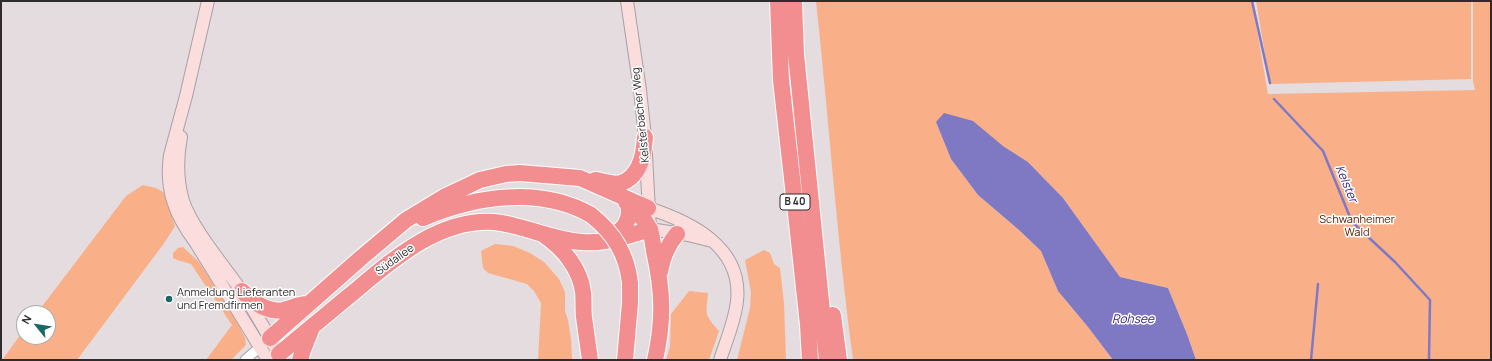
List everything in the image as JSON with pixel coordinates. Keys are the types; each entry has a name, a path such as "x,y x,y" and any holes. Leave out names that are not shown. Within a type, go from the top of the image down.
{"highway":[{"name":"B 40","path":"778,1 780,73 808,325 810,360"},
{"name":"B 40","path":"794,1 796,54 811,206 836,360"},
{"path":"391,233 406,220 444,196 480,180 506,174 520,173 621,183 628,179 641,163 644,152 645,137"},
{"path":"580,178 593,183 623,200 639,214 650,229 660,278 662,316 661,335 655,360"},
{"path":"391,233 410,223 455,206 503,197 548,199 572,206 591,215 608,230 617,241 627,267 630,283 630,303 625,360"},
{"path":"623,200 648,208"},
{"path":"603,240 616,234 624,228 629,216 623,200"},
{"name":"Südallee","path":"275,359 395,259 424,240 438,233 468,224 483,222 515,225 542,234"},
{"path":"542,234 583,242 626,237 650,229"},
{"name":"Südallee","path":"265,343 391,233"},
{"path":"542,234 568,257 579,278 583,291 584,316 590,360"},
{"path":"660,278 665,252 677,234"},
{"path":"242,292 264,308 276,311 297,304 309,304"},
{"path":"804,360 808,325"},
{"path":"300,360 313,326"}],"street":[{"path":"208,1 186,96 172,143 168,165 170,190 175,209 184,226 275,359"},
{"name":"Kelsterbacher Weg","path":"627,1 640,90 645,137 650,229"},
{"path":"186,96 179,145 178,173 183,199 187,210 199,231 242,292 265,343"},
{"path":"648,208 689,224 705,234 726,254 732,264 738,292 736,310 720,360"},
{"path":"650,229 700,237 712,241"},
{"name":"Südallee","path":"245,360 265,343"}],"green space":[{"name":"Schwanheimer Wald","path":"816,1 1252,1 1268,94 1475,90 1473,81 1473,1 1491,1 1491,360 1196,360 1168,288 1120,277 1063,198 1028,162 1003,146 936,122 951,159 978,195 1041,251 1058,291 1113,360 853,360 842,271"},
{"path":"1256,1 1471,1 1471,79 1270,84"},
{"path":"143,185 156,188 165,193 175,226 165,242 77,360 2,360 16,341 16,345 56,345 56,305 43,305 126,196"},
{"path":"495,244 513,246 530,253 544,262 559,279 565,292 565,311 571,339 572,360 538,360 541,303 534,291 527,284 488,273 483,268 481,251"},
{"path":"183,247 199,262 237,322 245,338 246,345 231,360 206,360 232,325 191,264 173,258 173,253 178,248"},
{"path":"764,250 770,253 774,264 780,268 784,303 786,360 737,360 750,308 751,292 745,260"},
{"path":"689,291 708,293 707,314 719,331 709,360 666,360 670,347 671,314"}],"water":[{"name":"Rohsee","path":"944,113 973,121 1003,146 1028,162 1063,198 1120,277 1168,288 1196,360 1113,360 1058,291 1041,251 978,195 951,159 936,122"}],"waterway":[{"name":"Kelster","path":"1252,1 1270,83"},
{"name":"Kelster","path":"1274,99 1323,151 1352,222 1395,262 1430,300 1429,360"},
{"name":"Kelster","path":"1311,360 1318,284"}],"place":[{"name":"Anmeldung Lieferanten und Fremdfirmen","path":"169,299"}]}
